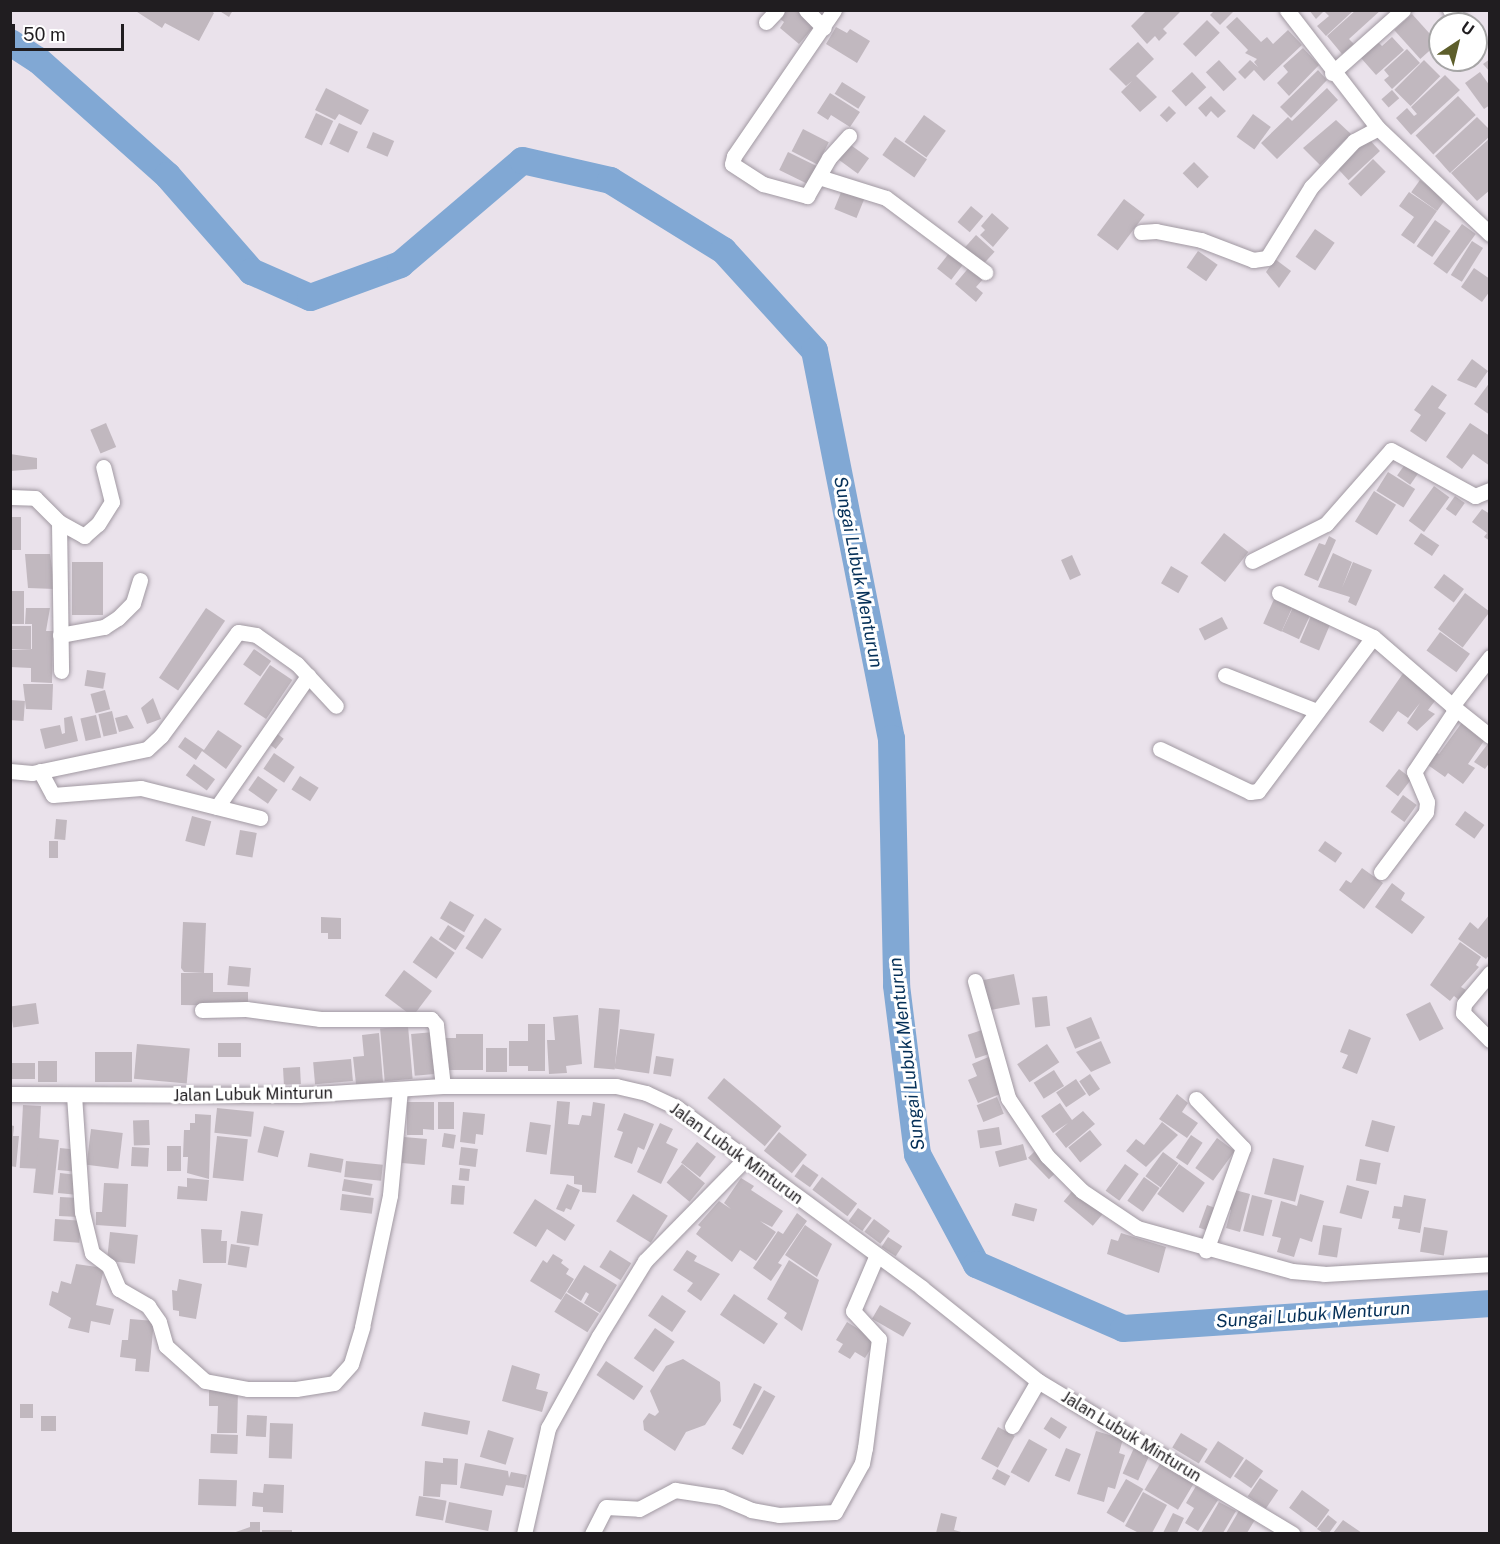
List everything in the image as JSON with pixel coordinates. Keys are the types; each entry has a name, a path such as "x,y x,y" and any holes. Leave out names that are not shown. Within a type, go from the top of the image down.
{"street":[{"path":"806,10 824,28"},
{"path":"834,10 824,28 734,156 732,164 763,184 803,196 813,191 819,177 849,136"},
{"path":"1287,10 1332,73 1378,128 1486,225"},
{"path":"1332,73 1403,10"},
{"path":"1141,232 1156,231 1201,240 1253,260 1267,258 1311,187 1354,141 1378,128"},
{"path":"819,177 886,198 984,272"},
{"path":"1252,561 1326,524 1391,450 1475,496 1490,490"},
{"path":"10,497 34,498 59,522 84,536 98,524 112,502 103,467"},
{"path":"59,522 61,671"},
{"path":"60,635 104,627 118,618 133,603 140,580"},
{"path":"1279,593 1373,637 1490,736"},
{"path":"10,771 40,771 147,749 161,736 238,632 256,635 308,675 336,706"},
{"path":"1160,748 1256,792 1373,637"},
{"path":"1381,872 1426,812 1427,802 1414,772 1454,707 1490,657"},
{"path":"217,807 308,675"},
{"path":"1225,675 1317,711"},
{"path":"40,771 53,795 141,788 260,818"},
{"path":"1490,973 1464,1004 1463,1013 1490,1040"},
{"path":"975,981 1008,1098 1047,1156 1082,1191 1137,1228 1206,1250 1292,1271 1324,1274 1490,1264"},
{"path":"202,1010 246,1009 320,1019 431,1020 436,1025 443,1086"},
{"name":"Jalan Lubuk Minturun","path":"10,1094 206,1097 400,1090 443,1086 616,1086 646,1093 676,1107 1038,1381 1293,1533"},
{"path":"74,1095 82,1212 92,1253 109,1266 119,1289 148,1306 159,1322 166,1346 205,1380 225,1386 296,1389 334,1383 351,1364 362,1327 390,1195 400,1090"},
{"path":"1196,1099 1243,1148 1206,1250"},
{"path":"524,1533 548,1428 599,1336 645,1261 744,1160"},
{"path":"592,1533 606,1507 639,1509 675,1490 721,1497 751,1510 779,1515 835,1512 862,1463 865,1448 879,1339 853,1311 876,1257"},
{"path":"1012,1426 1038,1381"}],"building":[{"path":"134,10 210,10 214,13 199,41 165,23 162,28"},
{"path":"218,10 233,10 229,17"},
{"path":"785,10 799,10 816,24 799,44 780,28 784,22 779,18"},
{"path":"1147,10 1182,10 1163,29 1167,33 1159,41 1155,36 1147,44 1131,26"},
{"path":"1215,10 1235,10 1220,25 1210,15"},
{"path":"1309,10 1354,10 1326,36 1317,26 1329,16 1324,11 1316,19"},
{"path":"1356,10 1381,10 1349,39 1354,44 1342,54 1327,36"},
{"path":"1412,14 1428,32 1428,52 1420,59 1394,30"},
{"path":"1237,17 1261,42 1267,37 1273,44 1288,30 1302,45 1264,81 1254,70 1245,79 1238,72 1250,60 1258,67 1254,62 1257,59 1245,53 1248,50 1226,27"},
{"path":"1207,20 1220,33 1196,57 1183,44"},
{"path":"836,27 847,33 850,29 870,41 857,63 826,44"},
{"path":"1392,37 1404,50 1376,75 1361,58 1378,42 1382,46"},
{"path":"1138,42 1154,59 1136,76 1157,97 1140,112 1121,92 1132,81 1126,86 1109,69"},
{"path":"1303,48 1319,65 1289,96 1277,83 1288,72 1283,66"},
{"path":"1407,49 1420,63 1392,89 1384,80 1389,76 1384,70"},
{"path":"1219,60 1237,79 1224,91 1206,72"},
{"path":"1424,60 1428,64 1428,72 1436,72 1440,76 1411,106 1394,90"},
{"path":"1318,70 1327,80 1291,118 1280,107"},
{"path":"1192,72 1206,87 1186,106 1172,91"},
{"path":"1480,72 1490,86 1490,105 1484,109 1465,83"},
{"path":"1445,75 1460,90 1411,135 1396,118 1407,108 1414,116 1417,114 1411,107"},
{"path":"842,82 866,97 858,109 835,94"},
{"path":"326,88 369,110 361,125 339,114 335,120 315,110"},
{"path":"1327,88 1338,100 1277,159 1261,143 1288,117 1292,121"},
{"path":"1392,90 1399,98 1389,107 1381,99"},
{"path":"830,93 860,112 850,127 831,115 828,120 817,113"},
{"path":"1211,96 1226,111 1218,118 1211,111 1206,117 1198,108"},
{"path":"1458,96 1476,115 1433,155 1416,136"},
{"path":"1169,106 1176,113 1167,122 1160,115"},
{"path":"316,113 333,121 322,146 305,137"},
{"path":"1253,114 1271,127 1254,150 1237,137"},
{"path":"924,115 946,131 926,158 905,142"},
{"path":"1477,117 1490,130 1490,136 1450,173 1435,156"},
{"path":"1336,120 1351,134 1320,165 1303,148"},
{"path":"339,123 358,132 348,153 329,144"},
{"path":"803,129 829,142 817,164 792,151"},
{"path":"373,132 394,141 388,157 366,148"},
{"path":"895,137 927,159 914,177 882,155"},
{"path":"1367,137 1380,151 1349,180 1336,166"},
{"path":"1490,138 1490,190 1477,201 1451,173"},
{"path":"848,143 869,158 858,174 837,158"},
{"path":"788,152 819,167 810,185 779,170"},
{"path":"1373,159 1386,172 1361,196 1348,184"},
{"path":"1194,162 1209,177 1198,188 1183,173"},
{"path":"1420,180 1446,199 1437,211 1411,192"},
{"path":"844,185 866,194 857,218 834,209"},
{"path":"1409,192 1437,211 1414,244 1401,235 1414,217 1399,206"},
{"path":"1124,199 1145,215 1118,251 1097,235"},
{"path":"971,206 983,216 970,232 958,222"},
{"path":"992,213 1009,228 993,247 980,235 985,230 981,226"},
{"path":"1435,220 1451,231 1432,257 1417,246"},
{"path":"1462,224 1476,234 1447,274 1433,264"},
{"path":"1315,229 1335,243 1315,271 1295,257"},
{"path":"976,235 995,252 983,264 965,248"},
{"path":"1472,241 1483,248 1462,282 1451,275"},
{"path":"1198,251 1218,265 1206,281 1187,267"},
{"path":"950,252 964,263 951,280 937,269"},
{"path":"1275,259 1291,271 1279,288 1266,272"},
{"path":"971,265 985,277 976,287 983,293 976,302 955,284"},
{"path":"1474,268 1490,279 1490,291 1482,302 1461,287"},
{"path":"1472,359 1488,371 1476,388 1457,380"},
{"path":"1490,382 1490,415 1474,404"},
{"path":"1432,385 1447,395 1438,408 1446,413 1426,442 1410,431 1421,415 1414,410"},
{"path":"106,423 116,447 101,454 90,430"},
{"path":"1470,423 1490,436 1490,466 1473,454 1462,469 1446,457"},
{"path":"10,454 37,458 37,469 10,471"},
{"path":"1408,460 1421,469 1410,485 1397,476"},
{"path":"1388,472 1415,489 1403,508 1376,491"},
{"path":"1434,486 1449,497 1424,532 1409,521"},
{"path":"1374,491 1396,505 1377,535 1355,522"},
{"path":"1455,496 1465,503 1456,516 1446,509"},
{"path":"1482,509 1490,514 1490,541 1484,537 1487,533 1472,522"},
{"path":"10,517 21,517 21,550 10,550"},
{"path":"1224,533 1248,552 1225,582 1201,563"},
{"path":"1421,533 1439,545 1432,556 1414,544"},
{"path":"1329,536 1336,540 1318,581 1304,575 1319,543 1325,545"},
{"path":"1333,553 1352,562 1342,588 1353,562 1372,570 1356,606 1348,602 1350,597 1318,587"},
{"path":"25,554 50,554 55,589 28,588"},
{"path":"1072,555 1081,575 1070,580 1061,560"},
{"path":"72,562 103,562 103,615 72,615"},
{"path":"1171,566 1188,576 1178,593 1161,583"},
{"path":"1444,574 1464,589 1454,603 1434,588"},
{"path":"10,591 24,591 24,624 10,624"},
{"path":"1465,593 1490,612 1463,648 1438,629"},
{"path":"1275,597 1293,605 1281,632 1263,623"},
{"path":"1294,605 1311,613 1299,639 1282,631"},
{"path":"26,608 50,608 46,631 53,631 52,683 31,682 31,668 10,667 10,650 32,649 32,624 25,624"},
{"path":"206,608 225,621 178,691 159,678"},
{"path":"1313,611 1332,619 1319,651 1300,642"},
{"path":"1222,617 1228,629 1205,640 1199,629"},
{"path":"10,626 31,626 31,649 10,649"},
{"path":"1440,632 1470,654 1456,672 1426,651"},
{"path":"254,649 271,661 260,677 243,665"},
{"path":"270,665 292,680 266,719 244,704"},
{"path":"87,670 106,673 103,689 84,686"},
{"path":"1404,672 1438,697 1428,710 1435,714 1417,731 1407,723 1420,703 1408,718 1398,711 1383,732 1369,722"},
{"path":"23,684 53,684 52,710 26,709"},
{"path":"105,690 110,709 96,713 91,694"},
{"path":"153,698 161,719 147,724 141,708"},
{"path":"10,700 25,701 24,721 10,720"},
{"path":"112,711 117,733 104,737 98,714"},
{"path":"96,715 101,737 86,741 80,719"},
{"path":"127,715 134,728 119,732 115,718"},
{"path":"72,716 78,741 45,749 40,729 60,725 62,734 65,733 64,718"},
{"path":"1463,721 1486,738 1468,764 1475,768 1463,784 1448,773 1445,777 1425,763 1434,751 1439,754"},
{"path":"218,730 242,746 226,769 202,751 196,760 178,747 185,737 204,750"},
{"path":"275,732 284,739 276,749 267,742"},
{"path":"1490,741 1490,762 1485,769 1474,762"},
{"path":"274,753 295,767 284,783 263,769"},
{"path":"194,764 215,779 207,791 186,775"},
{"path":"1399,769 1412,779 1398,796 1385,786"},
{"path":"258,776 278,790 268,804 248,790"},
{"path":"300,776 319,788 310,801 292,790"},
{"path":"1403,795 1417,805 1404,822 1391,812"},
{"path":"1465,811 1484,825 1474,839 1455,825"},
{"path":"192,816 211,821 205,846 185,841"},
{"path":"56,819 67,820 65,840 54,839"},
{"path":"240,830 257,833 252,858 236,855"},
{"path":"49,841 58,841 58,858 49,858"},
{"path":"1325,841 1342,853 1335,863 1318,851"},
{"path":"1362,868 1383,883 1364,909 1339,890 1346,880 1351,883"},
{"path":"1392,883 1405,893 1401,900 1425,917 1412,934 1375,907"},
{"path":"450,901 474,915 464,932 440,918"},
{"path":"1490,914 1490,954 1486,959 1458,939 1470,922 1478,929"},
{"path":"321,917 341,918 341,939 328,939 328,933 321,933"},
{"path":"485,918 502,929 482,959 465,948"},
{"path":"183,922 206,923 204,973 184,972 181,968"},
{"path":"448,925 465,936 456,950 439,939"},
{"path":"431,936 455,953 436,979 413,962"},
{"path":"1460,942 1481,957 1476,965 1479,967 1461,987 1466,990 1459,1000 1454,996 1450,1001 1430,985"},
{"path":"229,966 251,968 249,987 227,985"},
{"path":"404,970 432,991 413,1017 385,996"},
{"path":"181,973 213,973 213,992 248,992 248,1006 181,1005"},
{"path":"1014,974 1020,1004 989,1010 984,980"},
{"path":"1047,996 1050,1026 1035,1027 1032,998"},
{"path":"1430,1002 1444,1029 1420,1041 1406,1014"},
{"path":"36,1003 39,1024 13,1027 10,1007"},
{"path":"599,1008 620,1010 615,1070 594,1068"},
{"path":"578,1015 582,1064 566,1066 567,1073 549,1074 547,1040 555,1040 553,1017"},
{"path":"1091,1017 1100,1038 1075,1049 1066,1028"},
{"path":"528,1024 545,1024 545,1071 528,1071"},
{"path":"408,1026 413,1079 385,1081 380,1028"},
{"path":"620,1029 655,1034 649,1073 614,1069"},
{"path":"1349,1029 1371,1038 1357,1074 1342,1068 1348,1055 1340,1052"},
{"path":"982,1030 990,1054 975,1058 968,1035"},
{"path":"434,1032 438,1074 415,1076 411,1034"},
{"path":"379,1033 383,1082 356,1084 353,1057 364,1056 362,1035"},
{"path":"456,1034 483,1034 483,1070 444,1070 445,1038 456,1038"},
{"path":"509,1041 528,1041 528,1066 509,1066"},
{"path":"1101,1041 1111,1063 1091,1072 1076,1052"},
{"path":"218,1043 241,1043 241,1057 218,1057"},
{"path":"137,1044 190,1049 187,1083 134,1079"},
{"path":"1047,1044 1059,1062 1029,1082 1017,1064"},
{"path":"486,1048 507,1048 507,1072 486,1072"},
{"path":"95,1052 132,1052 132,1082 95,1082"},
{"path":"656,1056 674,1059 671,1077 653,1074"},
{"path":"991,1056 1000,1094 978,1103 968,1080 977,1076 972,1064"},
{"path":"351,1059 353,1081 315,1084 313,1062"},
{"path":"38,1061 57,1061 57,1082 38,1082"},
{"path":"10,1063 35,1063 35,1079 10,1079"},
{"path":"300,1067 301,1084 284,1085 283,1068"},
{"path":"1054,1070 1064,1086 1044,1099 1034,1083"},
{"path":"1090,1074 1100,1089 1089,1096 1079,1081"},
{"path":"724,1078 781,1126 765,1146 707,1098"},
{"path":"1076,1079 1086,1094 1066,1107 1056,1092"},
{"path":"1177,1094 1188,1103 1182,1112 1198,1123 1187,1138 1159,1119"},
{"path":"997,1097 1004,1114 983,1122 977,1105"},
{"path":"557,1101 570,1102 568,1124 579,1125 582,1115 591,1116 593,1102 605,1104 596,1193 582,1192 582,1185 574,1184 574,1176 550,1174"},
{"path":"407,1102 434,1102 434,1130 423,1129 423,1135 407,1135"},
{"path":"438,1102 454,1102 454,1129 438,1129"},
{"path":"1060,1103 1072,1120 1083,1111 1095,1124 1066,1148 1055,1134 1068,1123 1053,1133 1041,1116"},
{"path":"23,1105 41,1106 38,1169 20,1168"},
{"path":"217,1108 254,1112 251,1137 214,1133"},
{"path":"463,1112 485,1114 483,1135 476,1134 475,1144 460,1142"},
{"path":"624,1113 654,1124 644,1150 638,1147 632,1164 614,1157 623,1132 617,1130"},
{"path":"195,1114 211,1115 209,1179 187,1173 188,1157 183,1157 184,1130 190,1130 190,1123 195,1123"},
{"path":"149,1120 150,1145 134,1146 133,1121"},
{"path":"1372,1120 1395,1126 1388,1152 1365,1146"},
{"path":"530,1122 551,1125 547,1155 526,1152"},
{"path":"1162,1122 1178,1135 1146,1167 1126,1151 1136,1139 1144,1145"},
{"path":"660,1123 673,1129 666,1143 678,1149 661,1184 637,1172"},
{"path":"10,1125 14,1126 13,1136 19,1136 16,1167 10,1166"},
{"path":"264,1126 284,1131 278,1157 257,1152"},
{"path":"999,1127 1002,1145 980,1148 977,1130"},
{"path":"91,1129 123,1133 118,1169 87,1165"},
{"path":"1090,1130 1102,1145 1080,1162 1068,1148"},
{"path":"779,1132 807,1155 792,1173 764,1151"},
{"path":"444,1133 456,1135 454,1149 442,1147"},
{"path":"1191,1135 1203,1143 1188,1165 1176,1157"},
{"path":"217,1136 248,1139 243,1181 213,1178"},
{"path":"404,1137 427,1139 425,1165 402,1163"},
{"path":"39,1138 59,1140 53,1195 33,1193"},
{"path":"1217,1138 1235,1151 1213,1181 1195,1168"},
{"path":"697,1142 716,1157 700,1177 681,1162"},
{"path":"1023,1144 1027,1159 999,1167 995,1152"},
{"path":"167,1146 181,1146 181,1171 167,1171"},
{"path":"132,1147 149,1148 148,1167 131,1166"},
{"path":"461,1147 478,1149 476,1167 459,1165"},
{"path":"60,1148 79,1150 77,1172 58,1170"},
{"path":"1036,1150 1057,1172 1049,1179 1028,1158"},
{"path":"1163,1152 1178,1163 1161,1187 1145,1176"},
{"path":"310,1153 343,1159 341,1173 308,1167"},
{"path":"1273,1158 1304,1166 1295,1202 1264,1194"},
{"path":"1360,1159 1381,1163 1376,1185 1356,1181"},
{"path":"346,1161 383,1165 381,1181 344,1177"},
{"path":"682,1164 705,1183 690,1202 667,1182"},
{"path":"803,1164 819,1175 810,1187 794,1176"},
{"path":"1125,1164 1139,1174 1119,1201 1106,1191"},
{"path":"1179,1164 1205,1183 1183,1213 1157,1194"},
{"path":"460,1168 470,1169 469,1181 459,1180"},
{"path":"60,1173 78,1175 76,1195 58,1193"},
{"path":"822,1177 857,1203 848,1216 812,1190"},
{"path":"1144,1177 1160,1188 1143,1212 1127,1201"},
{"path":"187,1178 209,1180 207,1201 177,1199 178,1186 187,1187"},
{"path":"741,1178 754,1186 751,1190 783,1211 772,1227 760,1221 776,1232 756,1261 740,1250 732,1262 696,1234 701,1227 698,1225 719,1201 731,1209 724,1203"},
{"path":"344,1179 373,1184 370,1196 342,1191"},
{"path":"104,1183 128,1184 126,1227 96,1225 96,1212 102,1212"},
{"path":"567,1184 580,1190 571,1210 566,1208 564,1212 556,1209"},
{"path":"452,1185 465,1186 464,1205 451,1204"},
{"path":"1347,1185 1369,1191 1362,1219 1339,1213"},
{"path":"1074,1189 1103,1213 1093,1226 1064,1201"},
{"path":"1231,1189 1250,1194 1240,1232 1226,1228 1231,1210 1225,1208"},
{"path":"342,1194 374,1198 372,1214 340,1210"},
{"path":"633,1194 668,1216 651,1243 616,1221"},
{"path":"1300,1194 1324,1201 1312,1242 1300,1238 1294,1257 1277,1252 1281,1238 1272,1236 1281,1201 1297,1206"},
{"path":"1252,1195 1272,1200 1263,1236 1243,1231"},
{"path":"1404,1195 1426,1199 1420,1233 1398,1229 1400,1219 1392,1218 1394,1206 1402,1207"},
{"path":"60,1197 80,1198 79,1217 59,1216"},
{"path":"535,1199 575,1225 565,1241 547,1229 536,1247 513,1233"},
{"path":"1015,1203 1037,1209 1034,1222 1012,1216"},
{"path":"1207,1205 1218,1209 1210,1232 1199,1228"},
{"path":"858,1208 872,1218 862,1231 849,1221"},
{"path":"241,1211 263,1214 258,1246 237,1243"},
{"path":"797,1213 807,1221 778,1263 782,1265 771,1281 753,1268 778,1231 783,1234"},
{"path":"55,1219 81,1221 79,1243 53,1241"},
{"path":"874,1219 890,1231 880,1244 864,1232"},
{"path":"805,1225 832,1244 817,1277 785,1255"},
{"path":"1323,1225 1342,1228 1337,1258 1318,1255"},
{"path":"1424,1227 1448,1231 1444,1255 1420,1252"},
{"path":"201,1229 222,1230 221,1241 227,1241 226,1263 203,1263"},
{"path":"110,1232 138,1235 135,1264 107,1261"},
{"path":"1121,1233 1166,1247 1159,1273 1107,1254 1111,1239 1118,1241"},
{"path":"888,1237 902,1246 896,1256 881,1247"},
{"path":"231,1244 250,1247 246,1268 228,1265"},
{"path":"610,1250 631,1263 621,1280 599,1267"},
{"path":"687,1250 697,1256 694,1261 720,1274 701,1301 687,1291 693,1283 673,1270"},
{"path":"553,1254 563,1260 561,1263 569,1269 566,1274 574,1279 561,1300 530,1281 543,1260 547,1263"},
{"path":"789,1260 819,1280 802,1331 784,1318 787,1313 767,1299"},
{"path":"76,1264 104,1268 96,1305 114,1309 110,1325 91,1321 89,1333 68,1328 71,1318 49,1305 52,1291 58,1293 61,1281 71,1284"},
{"path":"584,1265 617,1285 600,1313 584,1303 589,1294 586,1292 581,1301 567,1292"},
{"path":"179,1279 202,1284 196,1319 179,1316 179,1311 173,1310 172,1290 177,1291"},
{"path":"566,1293 599,1314 587,1332 554,1312"},
{"path":"734,1294 778,1324 764,1344 720,1315"},
{"path":"662,1295 686,1311 672,1332 648,1316"},
{"path":"880,1305 911,1323 903,1337 872,1319"},
{"path":"130,1319 154,1321 149,1372 135,1371 136,1359 120,1357 122,1340 128,1340"},
{"path":"847,1322 876,1340 865,1358 855,1352 850,1359 838,1352 843,1344 836,1340"},
{"path":"655,1328 675,1342 653,1372 634,1358"},
{"path":"683,1359 720,1382 721,1401 705,1425 686,1432 675,1451 644,1430 643,1421 649,1413 655,1416 659,1412 650,1391 666,1366"},
{"path":"606,1361 643,1386 634,1400 596,1375"},
{"path":"512,1365 540,1374 536,1389 548,1392 542,1412 502,1401"},
{"path":"754,1383 762,1387 741,1429 733,1425"},
{"path":"209,1390 238,1391 237,1433 217,1433 218,1406 209,1406"},
{"path":"764,1390 775,1396 743,1455 732,1449"},
{"path":"20,1404 33,1404 33,1418 20,1418"},
{"path":"424,1412 470,1421 467,1435 421,1426"},
{"path":"247,1415 267,1416 266,1437 246,1436"},
{"path":"41,1416 56,1416 56,1431 41,1431"},
{"path":"1051,1417 1067,1427 1060,1439 1044,1429"},
{"path":"270,1423 293,1424 292,1459 269,1458"},
{"path":"998,1427 1015,1436 998,1468 981,1459"},
{"path":"488,1430 514,1438 506,1465 480,1457"},
{"path":"1096,1431 1123,1439 1119,1453 1125,1455 1115,1489 1108,1487 1104,1502 1077,1494"},
{"path":"1181,1433 1208,1449 1199,1464 1172,1448"},
{"path":"211,1434 238,1435 237,1454 210,1453"},
{"path":"1029,1439 1047,1449 1029,1482 1011,1472"},
{"path":"1218,1441 1244,1458 1230,1479 1204,1462"},
{"path":"1066,1448 1081,1454 1070,1482 1055,1476"},
{"path":"1134,1448 1150,1455 1138,1480 1123,1474"},
{"path":"443,1458 458,1459 457,1485 441,1484 440,1497 423,1496 425,1461 443,1463"},
{"path":"1246,1459 1263,1471 1251,1488 1234,1476"},
{"path":"465,1463 508,1471 509,1478 511,1472 527,1475 524,1488 506,1485 503,1496 460,1488"},
{"path":"1160,1464 1193,1484 1178,1510 1145,1490"},
{"path":"997,1469 1010,1476 1005,1486 992,1479"},
{"path":"1260,1478 1278,1490 1266,1509 1248,1496"},
{"path":"199,1479 237,1480 236,1506 198,1505"},
{"path":"1126,1479 1143,1489 1124,1523 1106,1513"},
{"path":"264,1484 284,1485 283,1513 263,1512 263,1507 252,1506 253,1492 263,1493"},
{"path":"1196,1486 1218,1500 1198,1531 1185,1523 1194,1508 1186,1503"},
{"path":"1302,1490 1330,1510 1317,1528 1289,1508"},
{"path":"1143,1492 1167,1505 1152,1533 1139,1533 1125,1526"},
{"path":"419,1496 447,1501 443,1521 416,1516"},
{"path":"449,1502 492,1510 488,1531 445,1523"},
{"path":"1219,1502 1236,1511 1223,1533 1201,1533"},
{"path":"1240,1509 1256,1518 1247,1533 1226,1533"},
{"path":"941,1513 957,1517 954,1530 965,1533 936,1533"},
{"path":"1173,1513 1184,1518 1177,1533 1163,1533"},
{"path":"1328,1515 1337,1522 1329,1533 1323,1533 1317,1529"},
{"path":"1343,1520 1362,1533 1333,1533"},
{"path":"250,1522 260,1522 260,1533 233,1533 250,1527"},
{"path":"262,1530 292,1530 292,1533 262,1533"}],"waterway":[{"name":"Sungai Lubuk Menturun","path":"10,42 38,60 167,175 251,271 310,297 400,264 522,160 610,180 723,250 814,350 891,738 896,985 917,1154 976,1264 1123,1328 1490,1303"}]}
